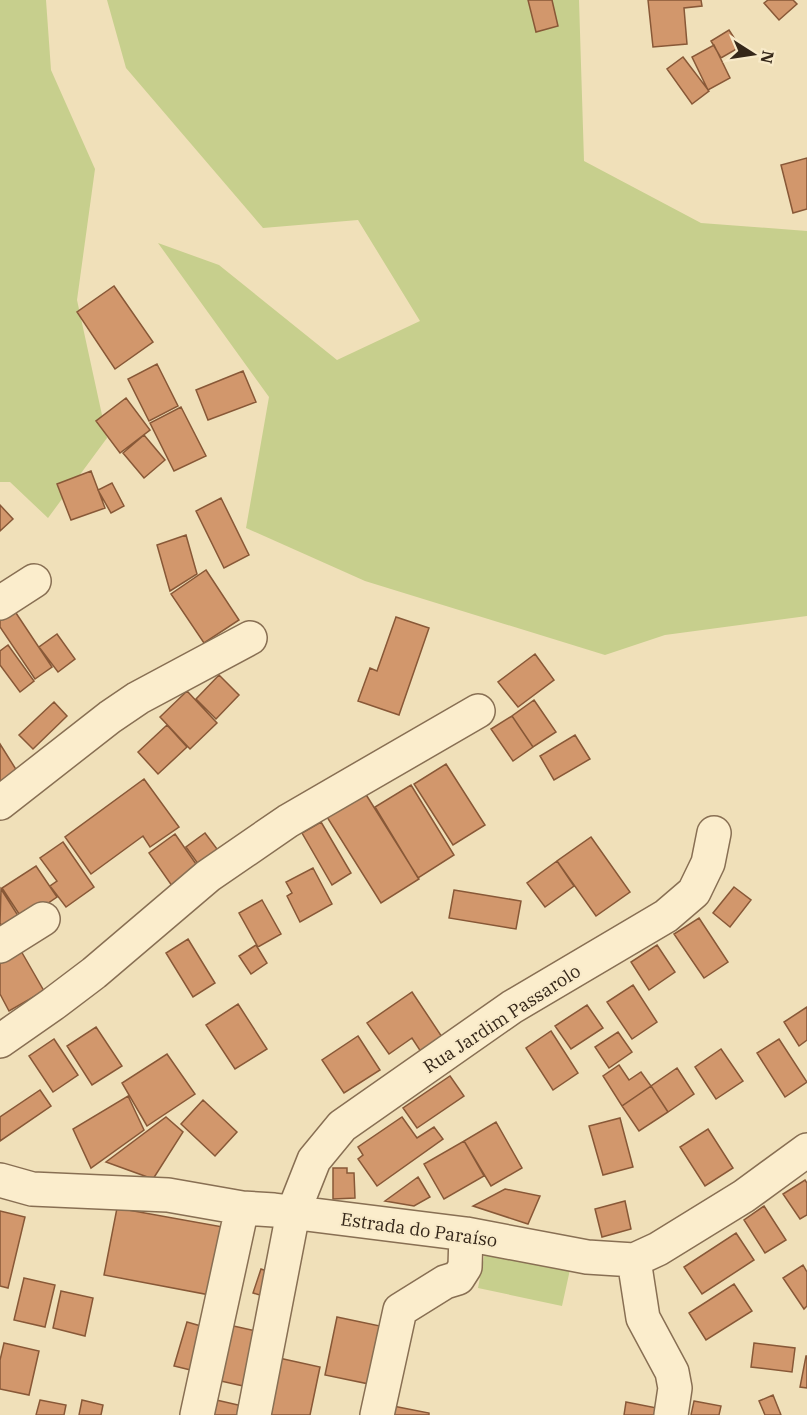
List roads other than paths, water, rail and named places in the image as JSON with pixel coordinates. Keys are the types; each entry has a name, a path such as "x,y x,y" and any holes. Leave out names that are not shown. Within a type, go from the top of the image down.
{"street":[{"path":"0,603 34,581"},
{"path":"0,803 110,717 138,698 250,638"},
{"path":"0,1041 94,973 208,876 288,821 478,711"},
{"name":"Rua Jardim Passarolo","path":"254,1415 293,1213 314,1160 342,1126 512,1007 666,916 694,892 708,864 714,834"},
{"path":"0,946 42,919"},
{"name":"Estrada do Paraíso","path":"0,1180 32,1189 168,1195 242,1208 466,1234 587,1257 634,1260 658,1249 744,1196 807,1150"},
{"path":"197,1415 242,1208"},
{"path":"377,1415 400,1310 445,1282 458,1278 465,1267 466,1234"},
{"path":"634,1260 643,1318 672,1372 675,1388 671,1415"}]}
